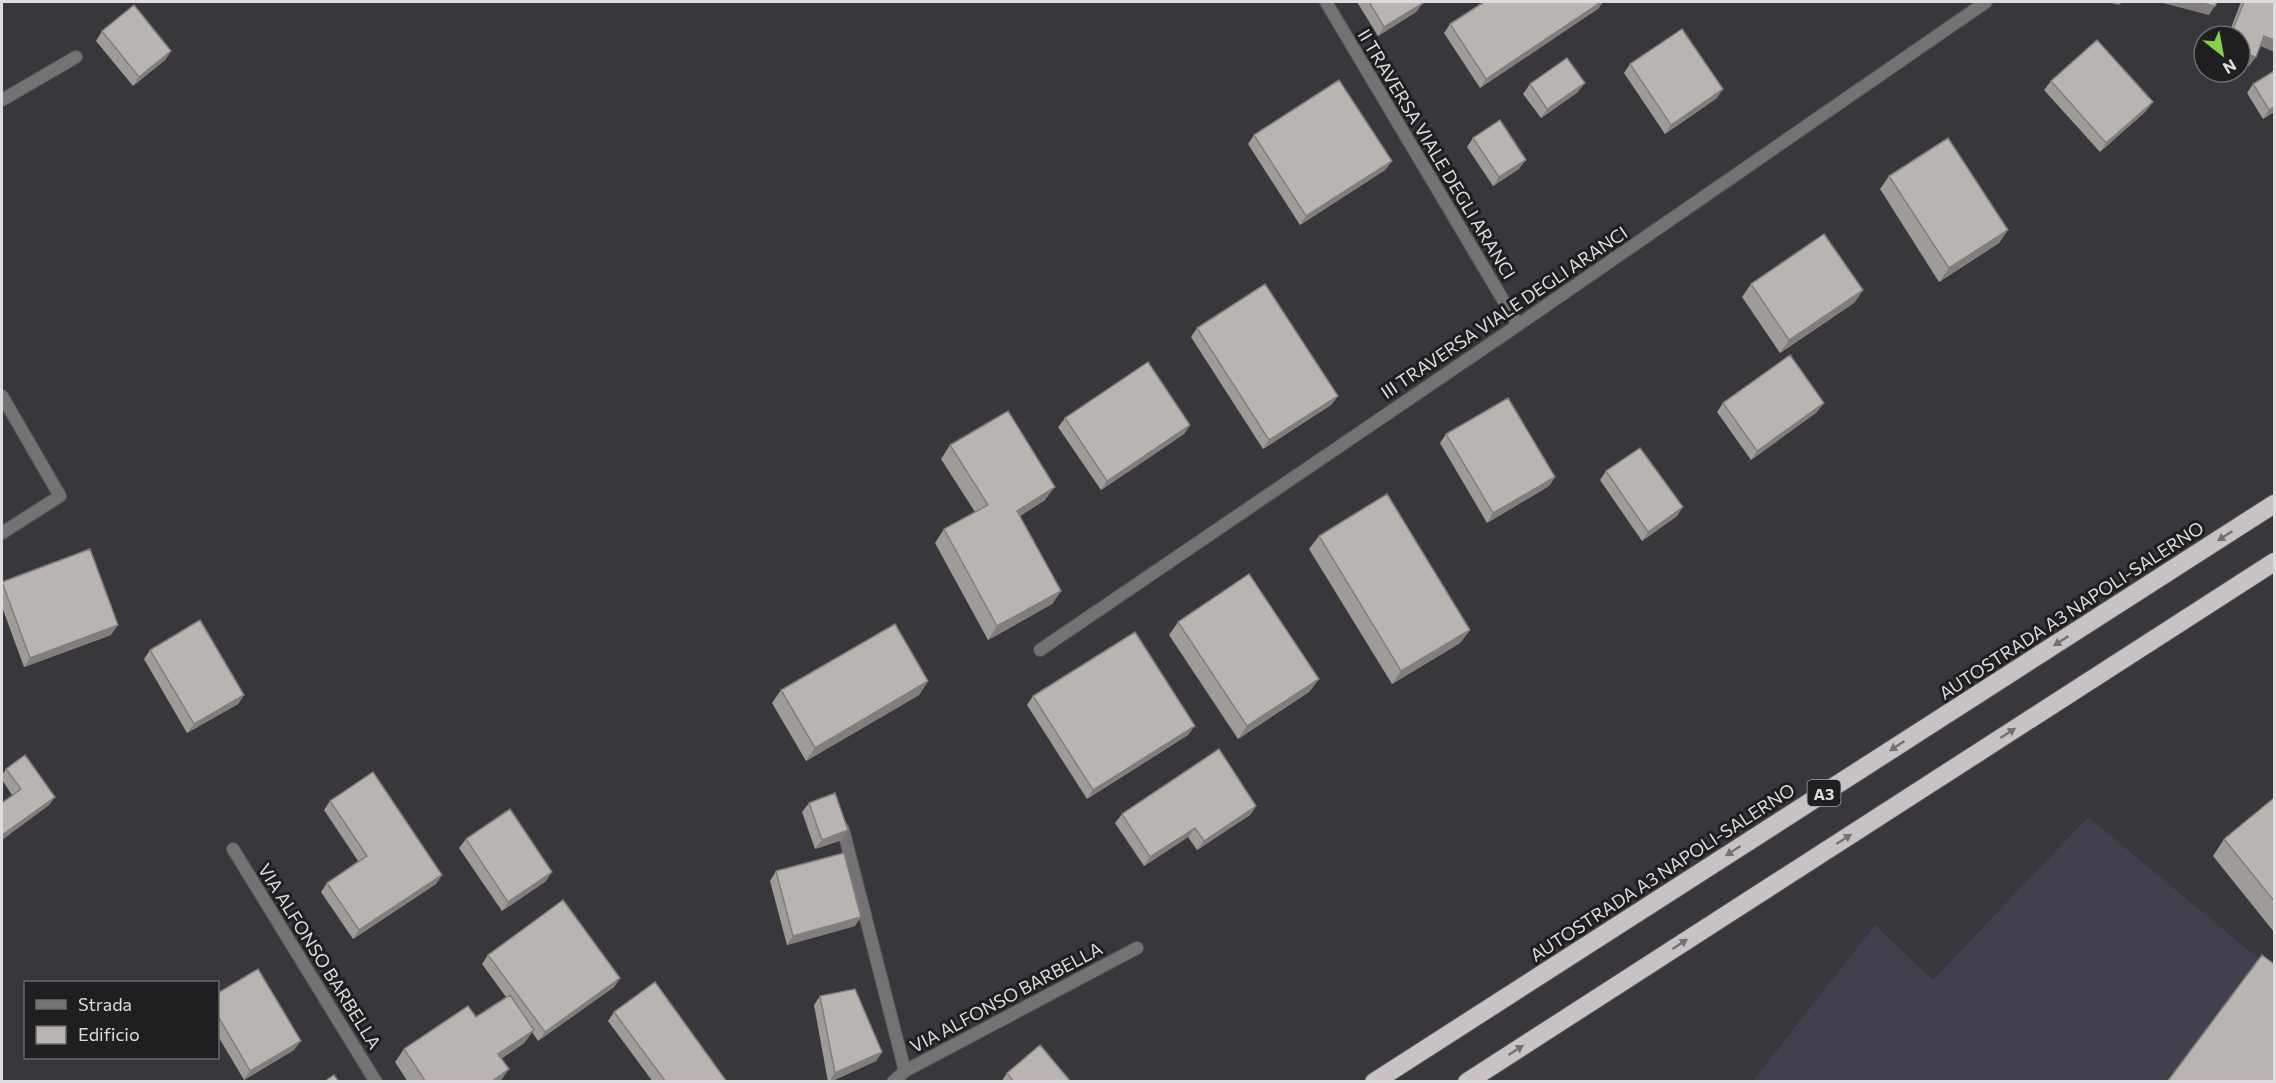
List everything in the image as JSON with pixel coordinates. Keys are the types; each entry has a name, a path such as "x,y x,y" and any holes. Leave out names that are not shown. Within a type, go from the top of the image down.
{"highway":[{"name":"AUTOSTRADA A3 NAPOLI-SALERNO","path":"1374,1082 2274,504"},
{"path":"1467,1082 2274,562"}],"street":[{"name":"II TRAVERSA VIALE DEGLI ARANCI","path":"1326,2 1518,325"},
{"name":"III TRAVERSA VIALE DEGLI ARANCI","path":"1040,650 1518,325 1986,2"},
{"path":"2,100 76,57"},
{"path":"2,396 60,496 2,533"},
{"path":"843,829 905,1071"},
{"name":"VIA ALFONSO BARBELLA","path":"233,849 376,1082"},
{"name":"VIA ALFONSO BARBELLA","path":"893,1082 905,1071 1137,948"}],"shaded area":[{"path":"2088,817 2259,959 2168,1081 1752,1082 1875,925 1933,980"}],"building":[{"path":"1369,2 1422,2 1423,3 1384,27"},
{"path":"1484,2 1601,2 1486,79 1450,24"},
{"path":"2198,2 2217,2 2215,6"},
{"path":"2244,2 2274,2 2274,40 2264,36 2256,57 2252,56 2252,24 2235,24"},
{"path":"134,5 171,51 139,77 102,31"},
{"path":"1682,29 1723,89 1671,125 1630,64"},
{"path":"2097,40 2153,102 2106,143 2051,81"},
{"path":"1567,58 1585,83 1547,109 1530,84"},
{"path":"2274,71 2274,107 2269,110 2253,84"},
{"path":"1339,80 1392,161 1306,216 1254,135"},
{"path":"1500,120 1526,160 1499,177 1473,138"},
{"path":"1948,138 2008,230 1949,268 1889,176"},
{"path":"1824,234 1863,290 1789,340 1751,284"},
{"path":"1265,284 1338,396 1269,440 1197,328"},
{"path":"1790,355 1824,403 1757,451 1723,403"},
{"path":"1148,362 1190,425 1107,481 1065,418"},
{"path":"1508,398 1555,477 1493,513 1446,434"},
{"path":"1008,411 1055,487 1017,511 1061,591 997,626 944,529 988,505 950,445"},
{"path":"1640,448 1683,507 1648,532 1606,471"},
{"path":"1387,494 1470,630 1401,671 1319,536"},
{"path":"90,549 118,625 30,658 2,582"},
{"path":"1249,574 1319,679 1247,726 1178,622"},
{"path":"200,620 244,695 194,724 150,650"},
{"path":"895,624 928,681 815,748 781,690"},
{"path":"1135,632 1195,726 1093,790 1033,696"},
{"path":"1219,749 1256,806 1204,841 1195,828 1150,857 1122,814"},
{"path":"25,755 55,797 2,835 2,803 21,789 6,769"},
{"path":"373,772 442,875 359,930 327,883 367,856 330,801"},
{"path":"835,793 848,830 822,840 809,803"},
{"path":"2274,798 2274,901 2224,839"},
{"path":"510,809 552,872 508,902 466,839"},
{"path":"844,853 861,917 793,936 776,871"},
{"path":"563,900 620,978 545,1032 488,955"},
{"path":"2262,955 2274,964 2274,1082 2167,1082"},
{"path":"258,969 301,1041 250,1071 219,1018 219,992"},
{"path":"655,982 727,1082 666,1082 614,1012"},
{"path":"855,989 882,1052 835,1073 820,996"},
{"path":"510,995 534,1030 498,1054 509,1069 491,1082 426,1082 404,1049 468,1006 476,1017"},
{"path":"1040,1045 1071,1082 1014,1082 1007,1073"},
{"path":"334,1075 339,1082 324,1082"}]}
